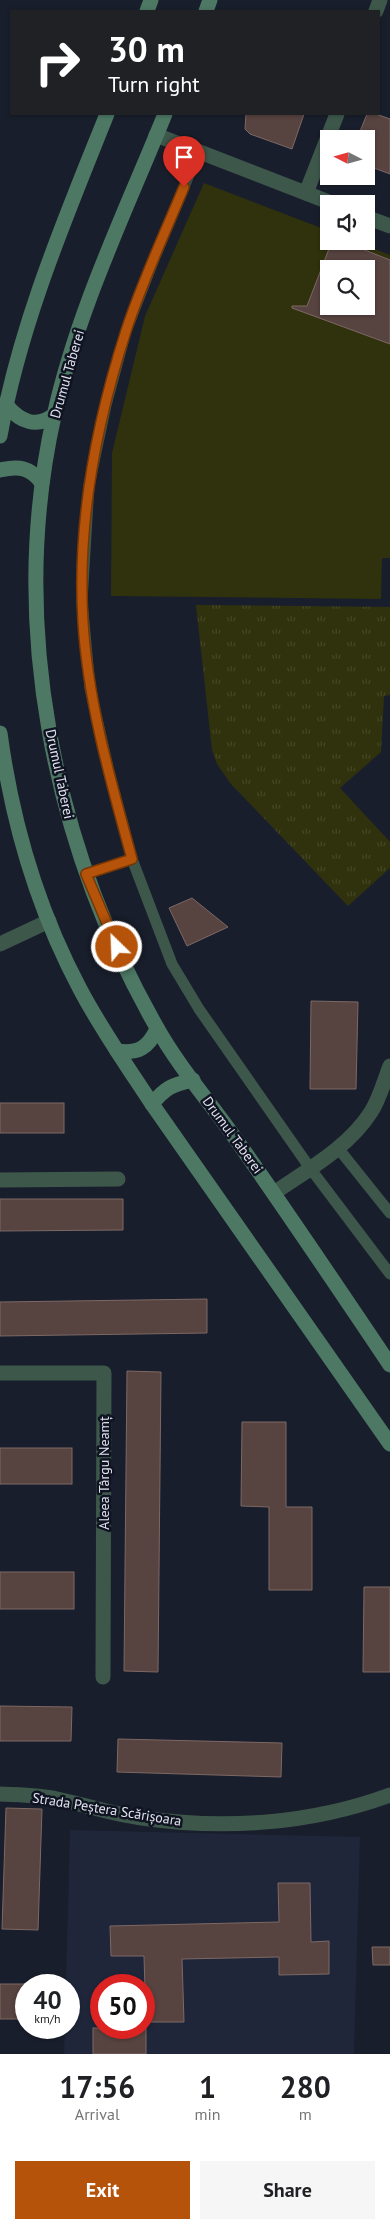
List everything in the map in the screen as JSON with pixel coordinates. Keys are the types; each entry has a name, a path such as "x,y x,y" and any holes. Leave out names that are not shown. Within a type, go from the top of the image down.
{"main road":[{"path":"0,436 23,339 47,266 107,115"},
{"name":"Drumul Taberei","path":"165,115 112,237 84,314 54,415 42,483 37,576 38,628 43,687 52,746 70,824 86,874 133,981 157,1029 274,1193 390,1365"},
{"path":"7,406 15,416 25,421 37,423 46,421 54,415"},
{"path":"0,470 19,467 26,469 35,474 42,483"},
{"path":"0,733 9,788 21,840 49,921 80,988 117,1052 152,1104 390,1444"},
{"path":"117,1052 137,1052 146,1047 157,1029"},
{"path":"152,1104 161,1093 172,1085 193,1080"}],"street":[{"path":"306,193 337,115"},
{"path":"156,135 320,198"},
{"path":"375,220 390,226"},
{"path":"0,944 49,921"},
{"path":"274,1193 338,1148 371,1112 390,1066"},
{"path":"0,1180 118,1179"},
{"name":"Aleea Târgu Neamț","path":"0,1373 104,1373 103,1677"},
{"name":"Strada Peștera Scărișoara","path":"0,1794 56,1799 141,1818 195,1824 251,1824 313,1816 390,1795"}],"lane":[{"path":"199,151 126,331 106,405 89,485 84,552 83,623 90,688 109,772 132,859 172,964 199,1009 310,1168 390,1274"},
{"path":"86,874 132,859"},
{"path":"338,1148 390,1213"}],"shaded area":[{"path":"70,1830 360,1837 354,2054 64,2054 65,2039 80,2039 80,1974 66,1974"}],"green space":[{"path":"204,183 320,228 320,250 375,249 390,255 390,558 382,558 381,599 111,596 112,453 145,316"},
{"path":"196,605 390,607 390,695 384,696 381,752 340,788 390,842 390,868 348,906 231,784 217,764 212,750"}],"building":[{"path":"246,115 304,115 292,149 250,134 245,129"},
{"path":"367,115 379,115 390,119 390,174 375,168 375,130 361,130"},
{"path":"329,250 365,250 390,260 390,344 292,308 292,306 307,306 320,272 320,315 375,315 375,260 325,260"},
{"path":"192,898 228,927 187,946 169,908"},
{"path":"311,1001 358,1002 356,1089 310,1089"},
{"path":"0,1103 64,1103 64,1133 0,1133"},
{"path":"0,1199 123,1199 123,1230 0,1231"},
{"path":"207,1299 207,1333 0,1336 0,1302"},
{"path":"127,1371 161,1372 158,1672 124,1671"},
{"path":"242,1422 286,1422 286,1507 312,1507 312,1590 269,1590 269,1507 241,1506"},
{"path":"0,1448 72,1448 72,1484 0,1484"},
{"path":"0,1572 74,1572 74,1609 0,1609"},
{"path":"364,1587 390,1587 390,1672 363,1672"},
{"path":"0,1706 72,1707 71,1741 0,1741"},
{"path":"118,1739 282,1743 281,1777 117,1772"},
{"path":"6,1808 42,1809 38,1930 2,1929"},
{"path":"278,1883 310,1883 311,1942 329,1941 329,1974 279,1975 279,1957 182,1959 184,2022 155,2022 155,1974 145,1974 144,1956 111,1956 110,1926 279,1922"},
{"path":"372,1947 390,1947 390,1965 373,1965"},
{"path":"0,1984 15,1984 15,2019 0,2019"},
{"path":"93,2039 146,2039 146,2054 93,2054"}],"route":[{"path":"117,947 86,874 132,859 109,772 90,688 82,601 89,485 106,405 126,331 184,187"}]}
